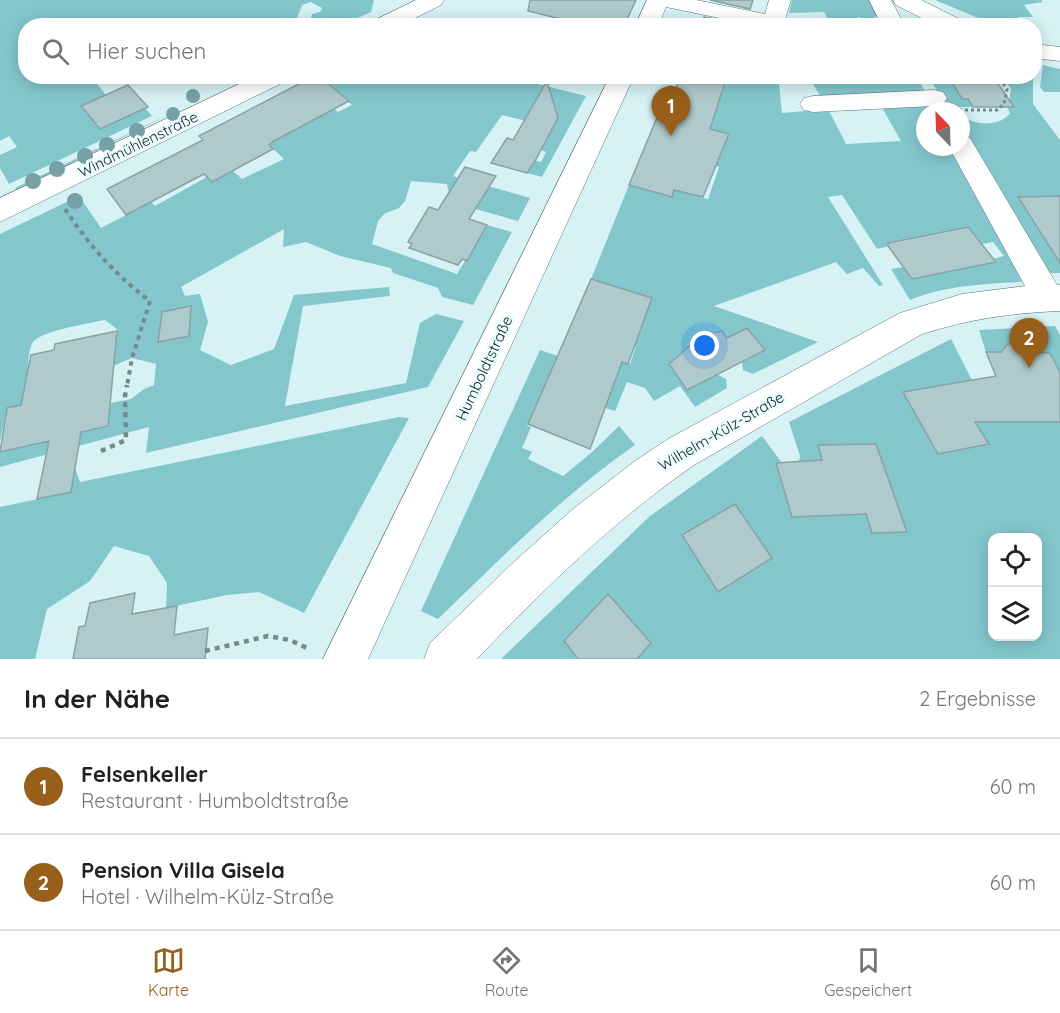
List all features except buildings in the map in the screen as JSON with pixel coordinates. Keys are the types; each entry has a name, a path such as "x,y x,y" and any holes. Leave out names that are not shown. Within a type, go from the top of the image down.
{"street":[{"path":"397,18 433,0"},
{"path":"650,18 658,0"},
{"path":"663,0 754,18"},
{"path":"775,18 780,0"},
{"path":"888,13 914,18"},
{"path":"1042,52 1060,54"},
{"name":"Windmühlenstraße","path":"0,211 261,84"},
{"name":"Humboldtstraße","path":"345,659 618,84"},
{"path":"926,84 936,102"},
{"path":"813,104 916,105"},
{"name":"Wilhelm-Külz-Straße","path":"446,659 513,590 612,501 646,474 681,452 912,323 962,308 1015,300 1054,298 968,156"}],"path":[{"path":"970,110 997,110 1004,104 1007,89 1004,84"},
{"path":"62,204 93,250 123,282 150,301 132,358 125,396 126,440 101,451"},
{"path":"205,651 268,636 290,640"}],"shaded area":[{"path":"0,0 374,0 371,12 358,18 311,18 312,14 320,12 322,8 311,2 302,5 297,18 18,18 18,84 97,84 106,95 82,106 100,129 145,108 152,116 9,184 0,168 0,155 17,147 9,136 0,141"},
{"path":"792,0 873,0 881,13 873,18 827,18 824,12 789,13"},
{"path":"935,0 1041,0 1043,2 1024,5 1033,17 978,18"},
{"path":"1043,65 1060,69 1060,92 1044,92 1040,87"},
{"path":"327,84 538,84 586,96 542,177 527,173 533,160 541,162 546,152 541,150 538,124 502,115 476,152 470,151 453,176 530,198 518,221 451,202 447,184 411,181 405,201 399,208 384,214 378,221 372,244 457,274 487,225 512,232 473,305 442,297 438,288 393,273 391,268 340,256 306,242 283,247 284,229 181,287 185,296 200,294 208,322 200,350 231,365 274,349 294,295 389,287 390,296 303,306 285,406 406,383 420,323 436,314 464,321 428,387 146,453 149,427 0,467 0,452 34,445 35,438 108,426 111,403 131,399 154,385 156,364 132,358 108,368 111,345 118,330 105,320 46,334 33,342 29,354 29,403 7,408 0,441 0,234 79,196 101,228 151,202 155,206 207,177 212,182 233,171 242,179 284,159 269,145 274,141 256,124 273,115 260,104 281,93 311,121 334,109 338,112 352,105","holes":["190,306 189,336 158,342 162,312"]},
{"path":"725,84 779,84 782,113 828,109 846,144 901,141 881,106 916,106 916,156 960,156 1032,281 954,288 910,300 891,269 903,267 912,279 995,262 993,259 1004,256 993,242 982,244 968,227 889,243 890,246 877,249 842,195 828,197 883,285 879,286 863,268 847,274 836,262 714,306 818,342 753,374 743,370 742,361 765,349 747,328 727,338 722,331 701,336 686,349 691,356 671,367 687,390 717,374 726,379 727,388 695,407 680,386 654,401 645,388 627,382 615,411 605,408 610,393 551,372 527,426 531,427 522,448 532,452 528,459 563,476 619,426 635,445 608,464 558,506 438,619 421,611 540,350 558,356 564,342 630,364 636,346 629,343 652,298 591,279 629,185 671,197 674,190 708,199 719,167 699,161"},
{"path":"813,84 921,84 926,93 820,96"},
{"path":"933,84 952,84 962,99 968,99 970,102 943,102"},
{"path":"1007,84 1033,84 1033,104 1060,140 1060,273 1042,273 970,149 970,120 993,123 1010,114 1008,109 1011,89"},
{"path":"178,110 17,190 15,188"},
{"path":"1055,326 1060,335 1060,659 501,659 650,516 762,436 782,463 799,462 800,456 789,422 951,339 993,422 1017,422 986,352 979,330"},
{"path":"399,417 409,418 304,613 259,592 227,595 166,608 167,583 149,556 114,546 90,581 47,609 35,659 0,659 0,507 71,492 75,468 80,482"}],"place":[{"name":"Felsenkeller","path":"671,136"},
{"name":"Pension Villa Gisela","path":"1029,368"}]}
